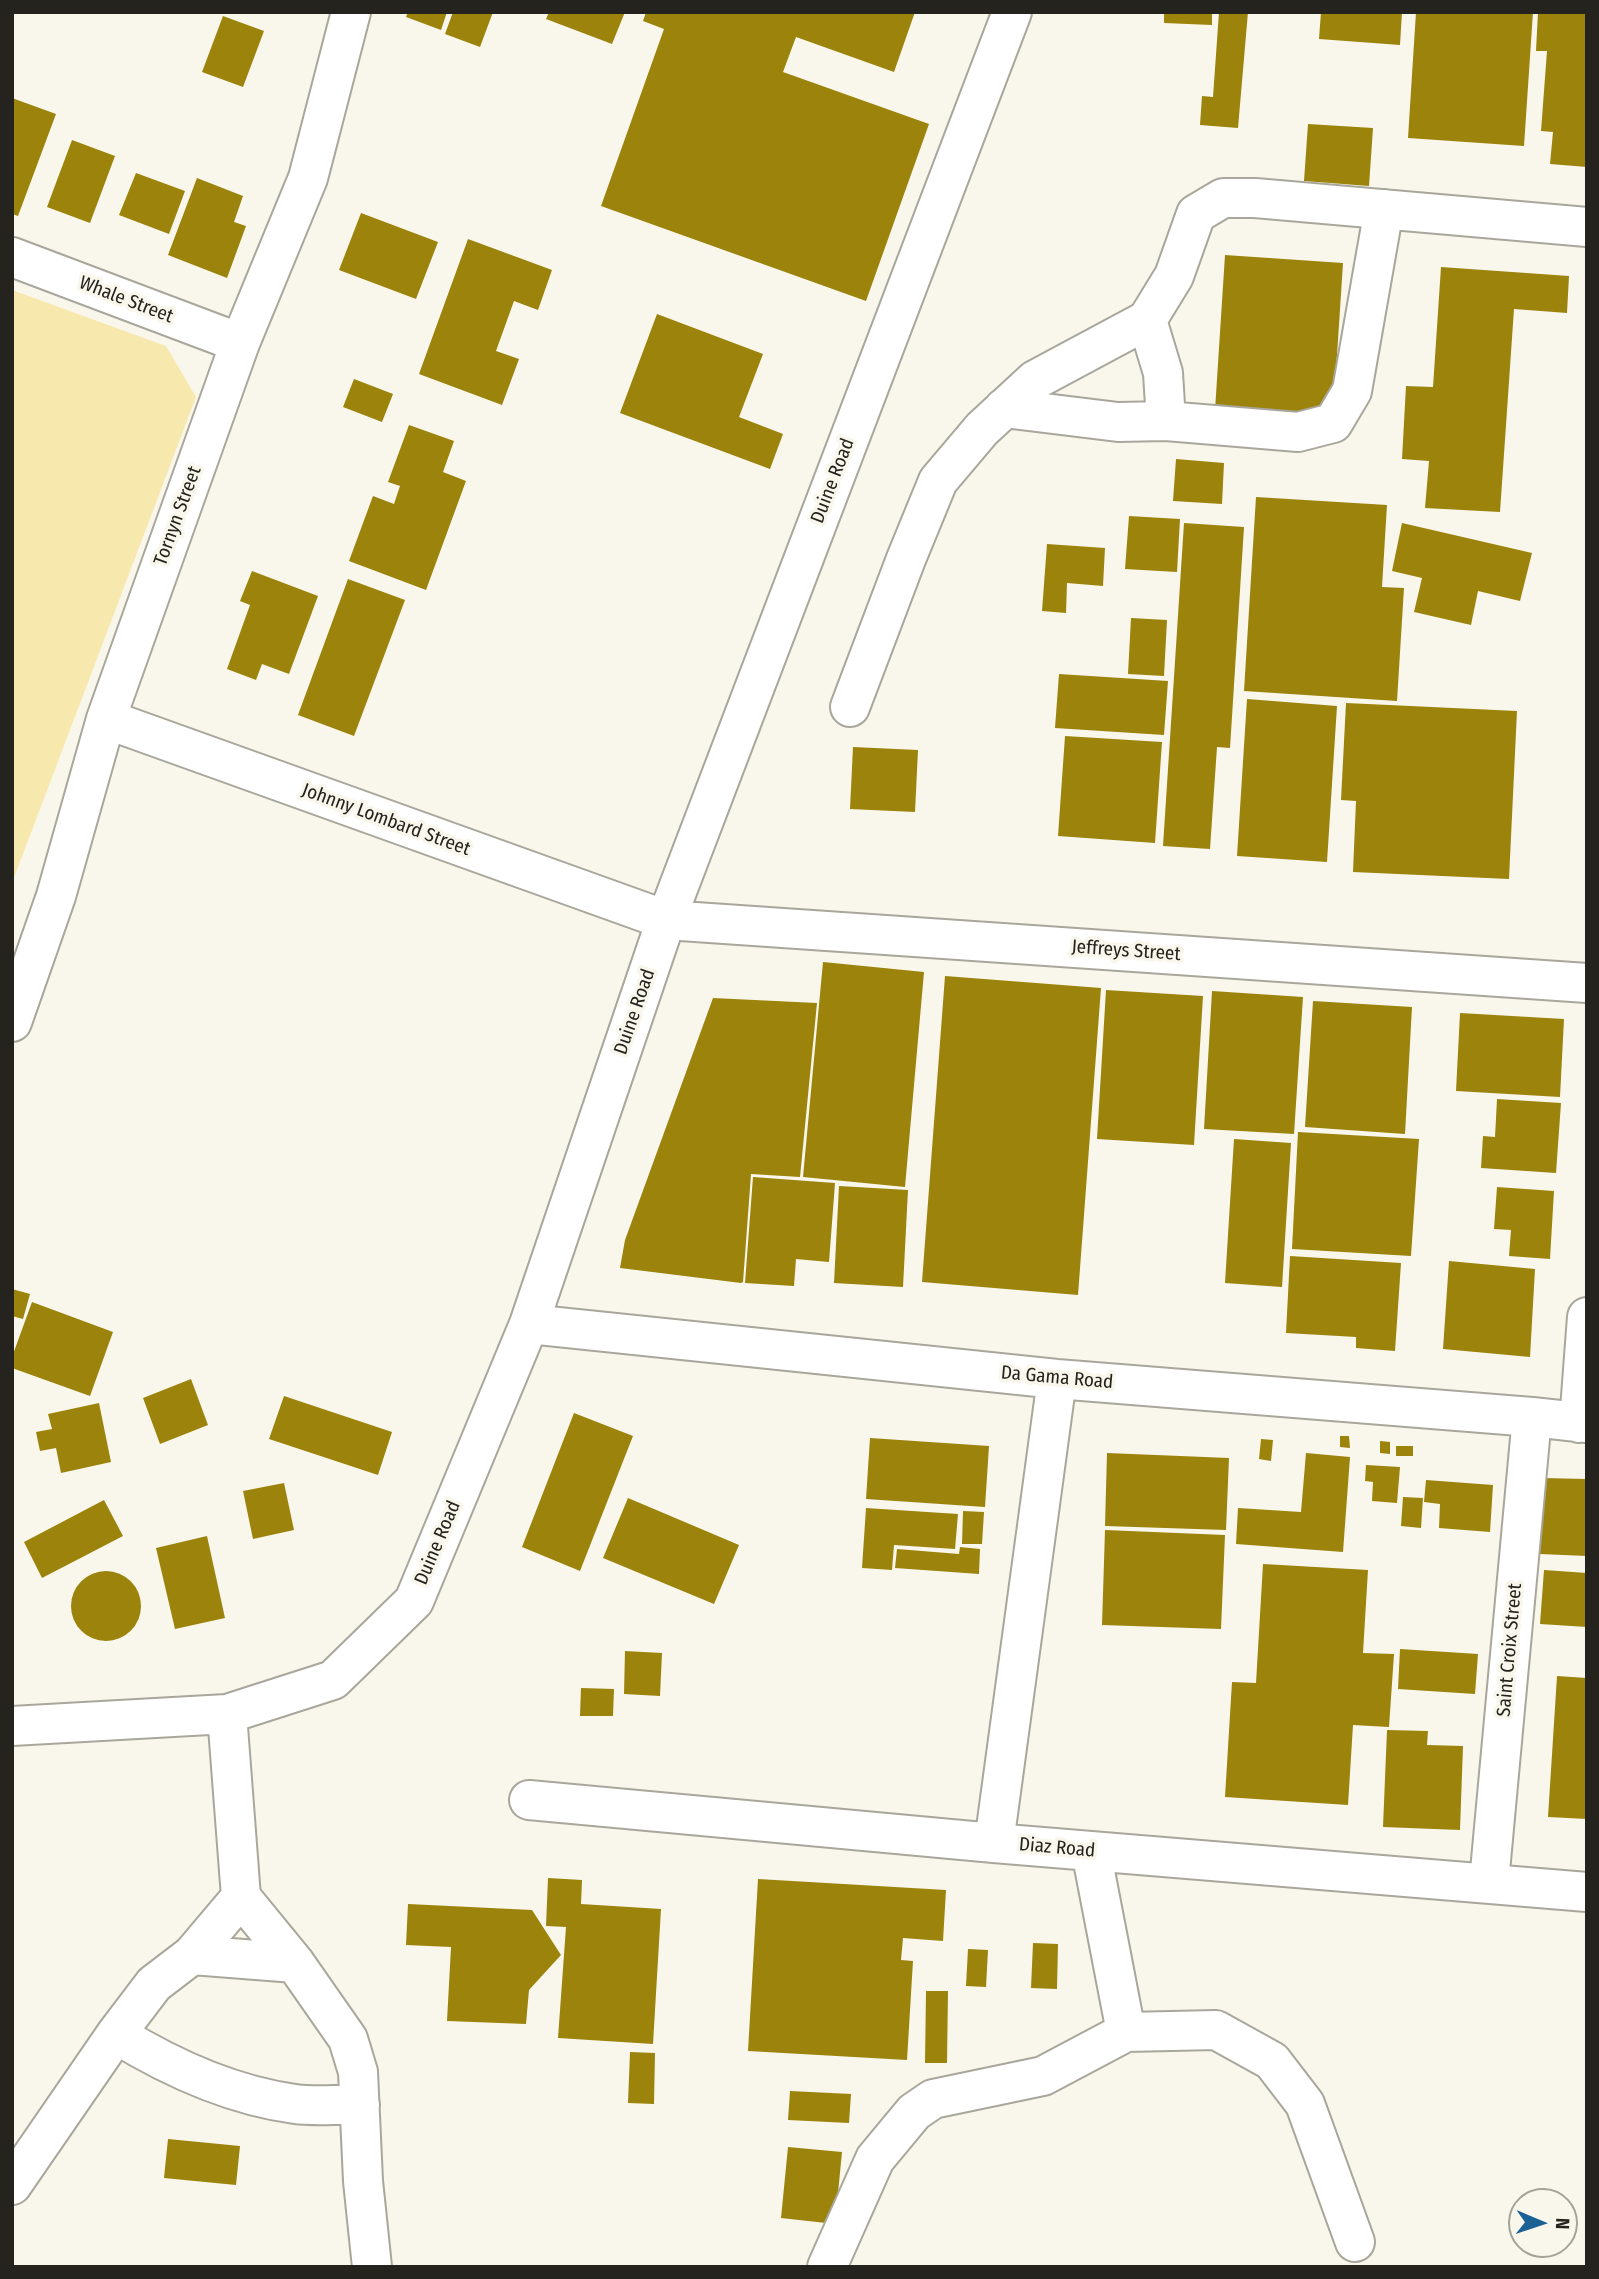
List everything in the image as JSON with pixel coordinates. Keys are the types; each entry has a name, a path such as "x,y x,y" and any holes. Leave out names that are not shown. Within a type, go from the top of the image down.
{"street":[{"name":"Tornyn Street","path":"12,1022 56,896 106,719 240,343 308,178 351,12"},
{"name":"Duine Road","path":"13,1722 228,1714 332,1680 414,1601 529,1324 666,920 1012,12"},
{"path":"850,707 906,559 939,481 982,429 1035,380 1147,320 1174,276 1196,214 1223,198 1255,198 1587,227"},
{"path":"1004,408 1118,422 1166,421 1298,432 1333,423 1352,391 1384,209"},
{"name":"Whale Street","path":"12,257 240,343"},
{"path":"1147,320 1163,373 1166,421"},
{"name":"Johnny Lombard Street","path":"106,719 666,920"},
{"name":"Jeffreys Street","path":"666,920 1587,982"},
{"path":"1583,1423 1587,1317"},
{"name":"Da Gama Road","path":"529,1324 1057,1379 1583,1423"},
{"path":"994,1843 1057,1379"},
{"name":"Saint Croix Street","path":"1489,1882 1532,1417"},
{"path":"228,1714 241,1897 295,1963 348,2039 358,2072 363,2181 372,2267"},
{"name":"Diaz Road","path":"529,1800 994,1843 1587,1892"},
{"path":"1091,1851 1126,2032"},
{"path":"12,2185 116,2034 154,1984 192,1955 241,1897"},
{"path":"192,1955 295,1963"},
{"path":"827,2267 875,2159 914,2112 933,2099 1043,2076 1126,2032 1216,2030 1272,2062 1305,2104 1355,2242"},
{"path":"116,2034 155,2058 240,2094 298,2104 360,2105"}],"shaded area":[{"path":"12,290 166,346 196,397 12,883"}],"building":[{"path":"408,12 447,12 441,30 406,17"},
{"path":"453,12 493,12 480,47 445,34"},
{"path":"549,12 625,12 612,44 546,19"},
{"path":"646,12 915,12 894,72 796,37 783,72 929,124 866,301 601,206 664,29 643,21"},
{"path":"1164,12 1212,12 1212,25 1164,23"},
{"path":"1219,12 1248,12 1238,128 1200,125 1202,96 1213,97"},
{"path":"1321,12 1402,12 1400,45 1319,39"},
{"path":"1416,12 1533,12 1524,146 1408,138"},
{"path":"1538,12 1587,12 1587,167 1550,164 1553,132 1541,131 1547,51 1536,51"},
{"path":"223,16 264,31 243,87 202,72"},
{"path":"12,98 56,114 18,216 12,214"},
{"path":"1308,124 1373,128 1369,186 1304,181"},
{"path":"72,140 115,156 90,223 47,207"},
{"path":"136,173 185,191 169,234 119,215"},
{"path":"197,178 243,196 234,222 246,226 227,278 168,255"},
{"path":"361,213 438,242 416,299 339,270"},
{"path":"468,239 552,270 538,310 514,301 496,351 519,359 502,405 419,374"},
{"path":"1225,255 1343,263 1333,417 1215,410"},
{"path":"1441,267 1569,276 1567,313 1514,309 1500,512 1425,508 1429,461 1402,459 1406,386 1433,387"},
{"path":"657,314 763,354 739,417 783,434 770,469 620,413"},
{"path":"354,379 393,394 382,422 343,407"},
{"path":"409,425 454,441 443,472 466,481 426,590 349,561 373,496 394,504 400,486 388,482"},
{"path":"1176,459 1224,463 1222,504 1173,501"},
{"path":"1256,497 1387,505 1382,587 1404,588 1397,701 1244,691"},
{"path":"1129,516 1180,519 1177,572 1125,569"},
{"path":"1184,523 1244,527 1230,748 1217,747 1210,849 1163,846"},
{"path":"1402,523 1532,553 1520,601 1478,591 1471,625 1414,612 1422,578 1392,571"},
{"path":"1047,544 1105,548 1103,586 1067,583 1066,613 1042,611"},
{"path":"252,571 318,596 289,674 262,664 256,680 227,669 250,605 240,601"},
{"path":"348,579 405,600 354,736 298,715"},
{"path":"1131,618 1167,620 1164,676 1128,674"},
{"path":"1059,674 1168,681 1164,735 1055,728"},
{"path":"1247,699 1337,706 1327,862 1237,856"},
{"path":"1346,703 1517,711 1509,879 1353,872 1356,801 1341,800"},
{"path":"1065,736 1162,742 1155,843 1058,836"},
{"path":"853,747 918,750 915,812 850,809"},
{"path":"823,962 924,972 905,1187 803,1177"},
{"path":"945,976 1101,988 1078,1295 922,1282"},
{"path":"1106,990 1203,996 1194,1145 1097,1139"},
{"path":"1212,991 1303,997 1294,1134 1204,1129"},
{"path":"713,998 817,1003 800,1177 751,1174 741,1283 620,1268 625,1240"},
{"path":"1313,1001 1412,1007 1405,1134 1305,1127"},
{"path":"1460,1013 1564,1019 1560,1097 1456,1091"},
{"path":"1497,1099 1561,1103 1556,1173 1481,1168 1483,1136 1495,1137"},
{"path":"1298,1132 1419,1139 1411,1256 1292,1249"},
{"path":"1234,1139 1291,1143 1282,1287 1225,1283"},
{"path":"753,1177 835,1183 829,1262 796,1259 794,1286 745,1283"},
{"path":"839,1186 908,1190 903,1287 834,1283"},
{"path":"1497,1187 1554,1191 1550,1259 1509,1256 1511,1230 1494,1229"},
{"path":"1290,1256 1401,1263 1395,1351 1356,1348 1356,1337 1286,1333"},
{"path":"1449,1261 1535,1269 1530,1357 1443,1349"},
{"path":"12,1289 30,1294 23,1319 12,1316"},
{"path":"32,1302 113,1332 90,1396 12,1368 12,1357"},
{"path":"191,1379 208,1425 160,1444 143,1398"},
{"path":"284,1396 392,1432 378,1475 269,1439"},
{"path":"99,1403 111,1462 61,1473 56,1448 40,1451 36,1432 52,1429 48,1414"},
{"path":"574,1413 633,1436 580,1571 522,1547"},
{"path":"1340,1436 1349,1436 1350,1448 1340,1447"},
{"path":"870,1438 989,1446 985,1507 866,1499"},
{"path":"1261,1439 1273,1440 1271,1461 1259,1459"},
{"path":"1380,1441 1390,1442 1390,1454 1380,1453"},
{"path":"1396,1446 1413,1446 1413,1456 1396,1456"},
{"path":"1107,1453 1229,1458 1226,1530 1105,1526"},
{"path":"1306,1453 1350,1457 1343,1552 1236,1544 1238,1508 1301,1512"},
{"path":"1366,1465 1400,1467 1397,1503 1372,1501 1373,1482 1365,1481"},
{"path":"1542,1478 1587,1479 1587,1556 1540,1554"},
{"path":"1426,1480 1493,1485 1490,1532 1439,1528 1440,1504 1424,1502"},
{"path":"284,1483 294,1530 253,1539 243,1491"},
{"path":"1403,1497 1423,1498 1421,1528 1401,1526"},
{"path":"628,1498 739,1545 714,1604 603,1558"},
{"path":"104,1500 123,1536 42,1578 24,1542"},
{"path":"866,1508 958,1514 955,1549 894,1545 892,1570 862,1568"},
{"path":"963,1511 984,1512 982,1544 962,1544"},
{"path":"1105,1530 1225,1535 1221,1629 1102,1625"},
{"path":"207,1536 225,1618 175,1629 156,1548"},
{"path":"960,1547 980,1549 979,1574 895,1568 897,1549 959,1554"},
{"path":"1263,1564 1368,1570 1363,1653 1394,1654 1389,1727 1353,1725 1348,1805 1225,1797 1232,1682 1256,1683"},
{"path":"1544,1570 1587,1573 1587,1627 1540,1624"},
{"path":"106,1571 131,1581 141,1606 131,1631 106,1641 81,1631 71,1606 81,1581"},
{"path":"1400,1649 1478,1654 1475,1694 1398,1689"},
{"path":"625,1651 662,1653 660,1696 624,1694"},
{"path":"1557,1676 1587,1678 1587,1819 1548,1817"},
{"path":"581,1688 614,1689 613,1716 580,1716"},
{"path":"1387,1730 1428,1731 1427,1745 1463,1746 1460,1830 1383,1827"},
{"path":"548,1878 582,1880 581,1904 661,1909 653,2044 558,2038 566,1927 546,1926"},
{"path":"758,1879 946,1890 943,1941 903,1938 901,1960 913,1961 907,2060 748,2051"},
{"path":"408,1904 532,1910 561,1955 529,1990 526,2024 447,2021 451,1947 406,1945"},
{"path":"1033,1943 1058,1944 1057,1989 1031,1988"},
{"path":"968,1949 988,1950 986,1987 966,1986"},
{"path":"926,1991 948,1991 947,2063 925,2063"},
{"path":"630,2052 655,2053 654,2104 628,2103"},
{"path":"790,2091 851,2094 849,2123 788,2120"},
{"path":"168,2139 240,2146 236,2185 164,2178"},
{"path":"788,2147 842,2152 835,2224 781,2218"}]}
